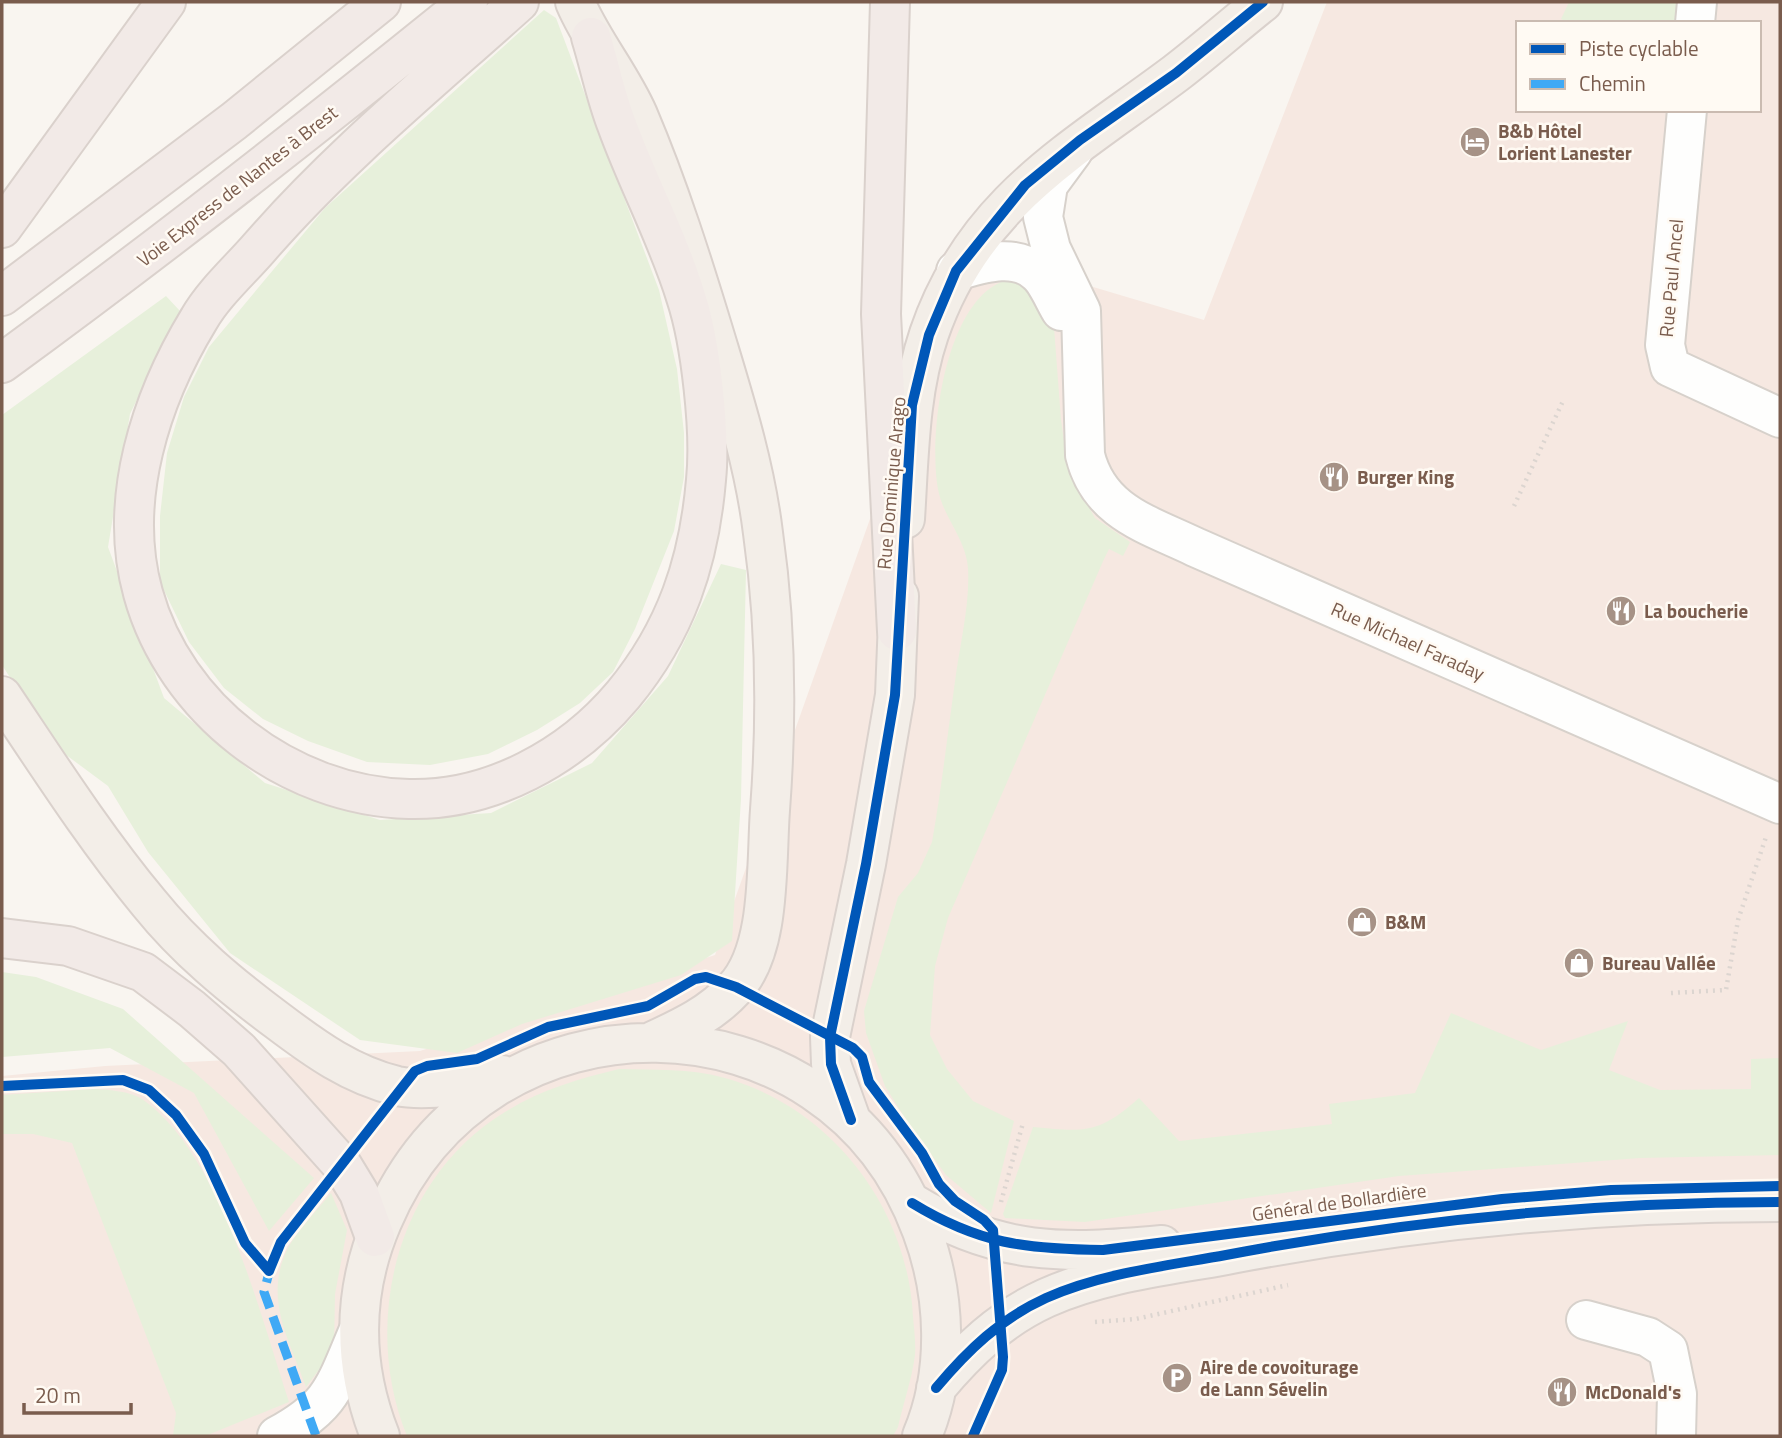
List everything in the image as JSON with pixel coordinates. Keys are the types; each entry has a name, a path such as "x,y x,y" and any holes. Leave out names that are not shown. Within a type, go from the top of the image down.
{"highway":[{"path":"6,224 144,2"},
{"path":"6,224 166,2"},
{"path":"2,296 213,138 381,2"},
{"name":"Voie Express de Nantes à Brest","path":"2,363 120,277 284,150 468,2"},
{"path":"519,2 311,189 238,272 202,314 173,366 149,427 135,495 135,539 143,592 163,644 186,681 216,717 264,754 309,778 352,790 409,799 464,793 506,781 559,756 605,716 648,665 678,609 696,550 707,476 705,400 687,299 615,121 582,18"},
{"path":"890,2 881,314 897,631"},
{"path":"2,938 68,946 144,972 192,1009 239,1050 342,1165 359,1193 375,1237"}],"main road":[{"name":"Rue Dominique Arago","path":"850,1120 831,1064 830,1037 866,864 895,695 912,405 929,335 956,271 1025,185 1080,140 1176,73 1263,2"},
{"path":"582,18 637,113 676,216 733,396 763,531 775,656 773,775 761,925 753,959 736,988 717,1005 695,1021 653,1041"},
{"path":"2,696 74,803 149,904 228,983 316,1050 362,1076 400,1087 427,1088 474,1082 524,1070"},
{"path":"380,1436 370,1412 358,1332 358,1299 364,1267 393,1195 426,1147 449,1122 484,1093 524,1070 565,1053 609,1044 653,1041 696,1045 739,1055 779,1071 817,1093 850,1120 885,1159 912,1203 934,1262 942,1325 936,1388 922,1436"},
{"name":"Général de Bollardière","path":"912,1203 945,1223 994,1242 1049,1250 1102,1251 1502,1199 1611,1190 1780,1186"},
{"name":"Général de Bollardière","path":"936,1388 968,1351 1000,1323 1056,1294 1131,1272 1300,1241 1429,1222 1621,1206 1780,1202"}],"street":[{"path":"1695,21 1697,2"},
{"name":"Rue Paul Ancel","path":"1687,112 1665,345 1670,367 1780,418"},
{"name":"Rue Michael Faraday","path":"1080,140 1048,186 1043,218 1051,249 1081,311 1084,431"},
{"name":"Rue Michael Faraday","path":"956,271 991,262 1017,262 1038,273 1063,314 1070,370 1084,431 1090,477 1105,499 1127,514 1779,804"},
{"path":"1586,1320 1648,1337 1668,1350 1676,1394 1676,1436"},
{"path":"276,1436 309,1419 332,1394 358,1332"}],"path":[{"path":"1514,506 1563,401"},
{"path":"1671,993 1726,990 1738,920 1779,804"},
{"path":"1000,1203 1023,1124"},
{"path":"1088,1321 1136,1319 1294,1283"}],"shaded area":[{"path":"1327,2 1780,2 1780,1436 2,1436 2,1076 105,1066 420,1051 715,955 966,249 1204,320"}],"green space":[{"path":"1569,2 1679,2 1678,21 1561,19"},
{"path":"544,10 556,18 659,290 677,369 684,433 684,477 674,531 635,629 613,672 580,703 537,730 488,754 430,765 367,762 308,741 263,719 224,688 189,642 160,582 160,516 167,453 184,397 209,347 325,208"},
{"path":"1011,279 1024,281 1053,314 1061,420 1066,455 1077,486 1095,518 1130,542 1123,556 1109,549 1104,559 948,918 935,966 930,1035 947,1069 973,1101 1014,1121 991,1213 946,1175 905,1118 885,1086 866,1033 864,1011 898,897 918,873 932,842 966,608 966,557 938,489 936,435 939,402 956,337 970,310 989,290"},
{"path":"166,296 180,311 130,414 108,547 164,698 265,783 380,820 491,813 592,763 668,676 721,564 746,570 741,799 732,941 681,975 522,1024 457,1053 360,1040 230,953 148,852 108,786 54,746 2,665 2,415"},
{"path":"2,972 36,977 123,1009 314,1178 269,1231 194,1093 110,1048 2,1057"},
{"path":"1451,1013 1541,1050 1628,1021 1609,1070 1660,1090 1751,1089 1751,1059 1780,1058 1780,1155 1640,1158 1399,1176 1085,1222 1005,1218 1003,1214 1033,1127 1066,1130 1090,1128 1113,1118 1139,1098 1179,1141 1332,1124 1329,1104 1415,1093"},
{"path":"619,1069 699,1073 725,1078 764,1092 799,1113 830,1138 857,1168 880,1201 897,1238 908,1277 915,1355 898,1427 893,1436 407,1436 394,1392 388,1347 389,1301 398,1256 414,1214 437,1175 468,1140 505,1112 560,1086"},
{"path":"113,1090 142,1099 170,1124 194,1157 234,1237 289,1402 205,1436 173,1436 176,1413 72,1143 33,1134 2,1134 2,1095"},
{"path":"331,1193 347,1230 335,1294 334,1350 306,1387 281,1318 278,1284 281,1266 292,1241"}],"marked path":[{"path":"271,1265 264,1292 316,1436"}],"cycle path":[{"path":"851,1120 831,1064 830,1037 866,864 895,695 912,405 929,335 956,271 1025,185 1080,140 1176,73 1263,2"},
{"path":"2,1086 123,1080 149,1090 176,1115 204,1154 245,1243 269,1271 281,1242 415,1071 427,1066 477,1059 548,1027 648,1006 695,979 706,977 736,987 853,1048 862,1057 869,1082 922,1153 939,1184 955,1201 984,1220 993,1230 1002,1370 973,1436"},
{"path":"912,1203 959,1228 1003,1242 1050,1248 1103,1250 1502,1199 1611,1190 1780,1186"},
{"path":"936,1388 986,1337 1029,1306 1067,1289 1134,1271 1364,1232 1502,1215 1641,1205 1780,1202"}],"place":[{"name":"B&b Hôtel Lorient Lanester","path":"1475,142"},
{"name":"Burger King","path":"1334,477"},
{"name":"La boucherie","path":"1621,611"},
{"name":"B&M","path":"1362,922"},
{"name":"Bureau Vallée","path":"1579,963"},
{"name":"Aire de covoiturage de Lann Sévelin","path":"1177,1378"},
{"name":"McDonald's","path":"1562,1392"}]}
